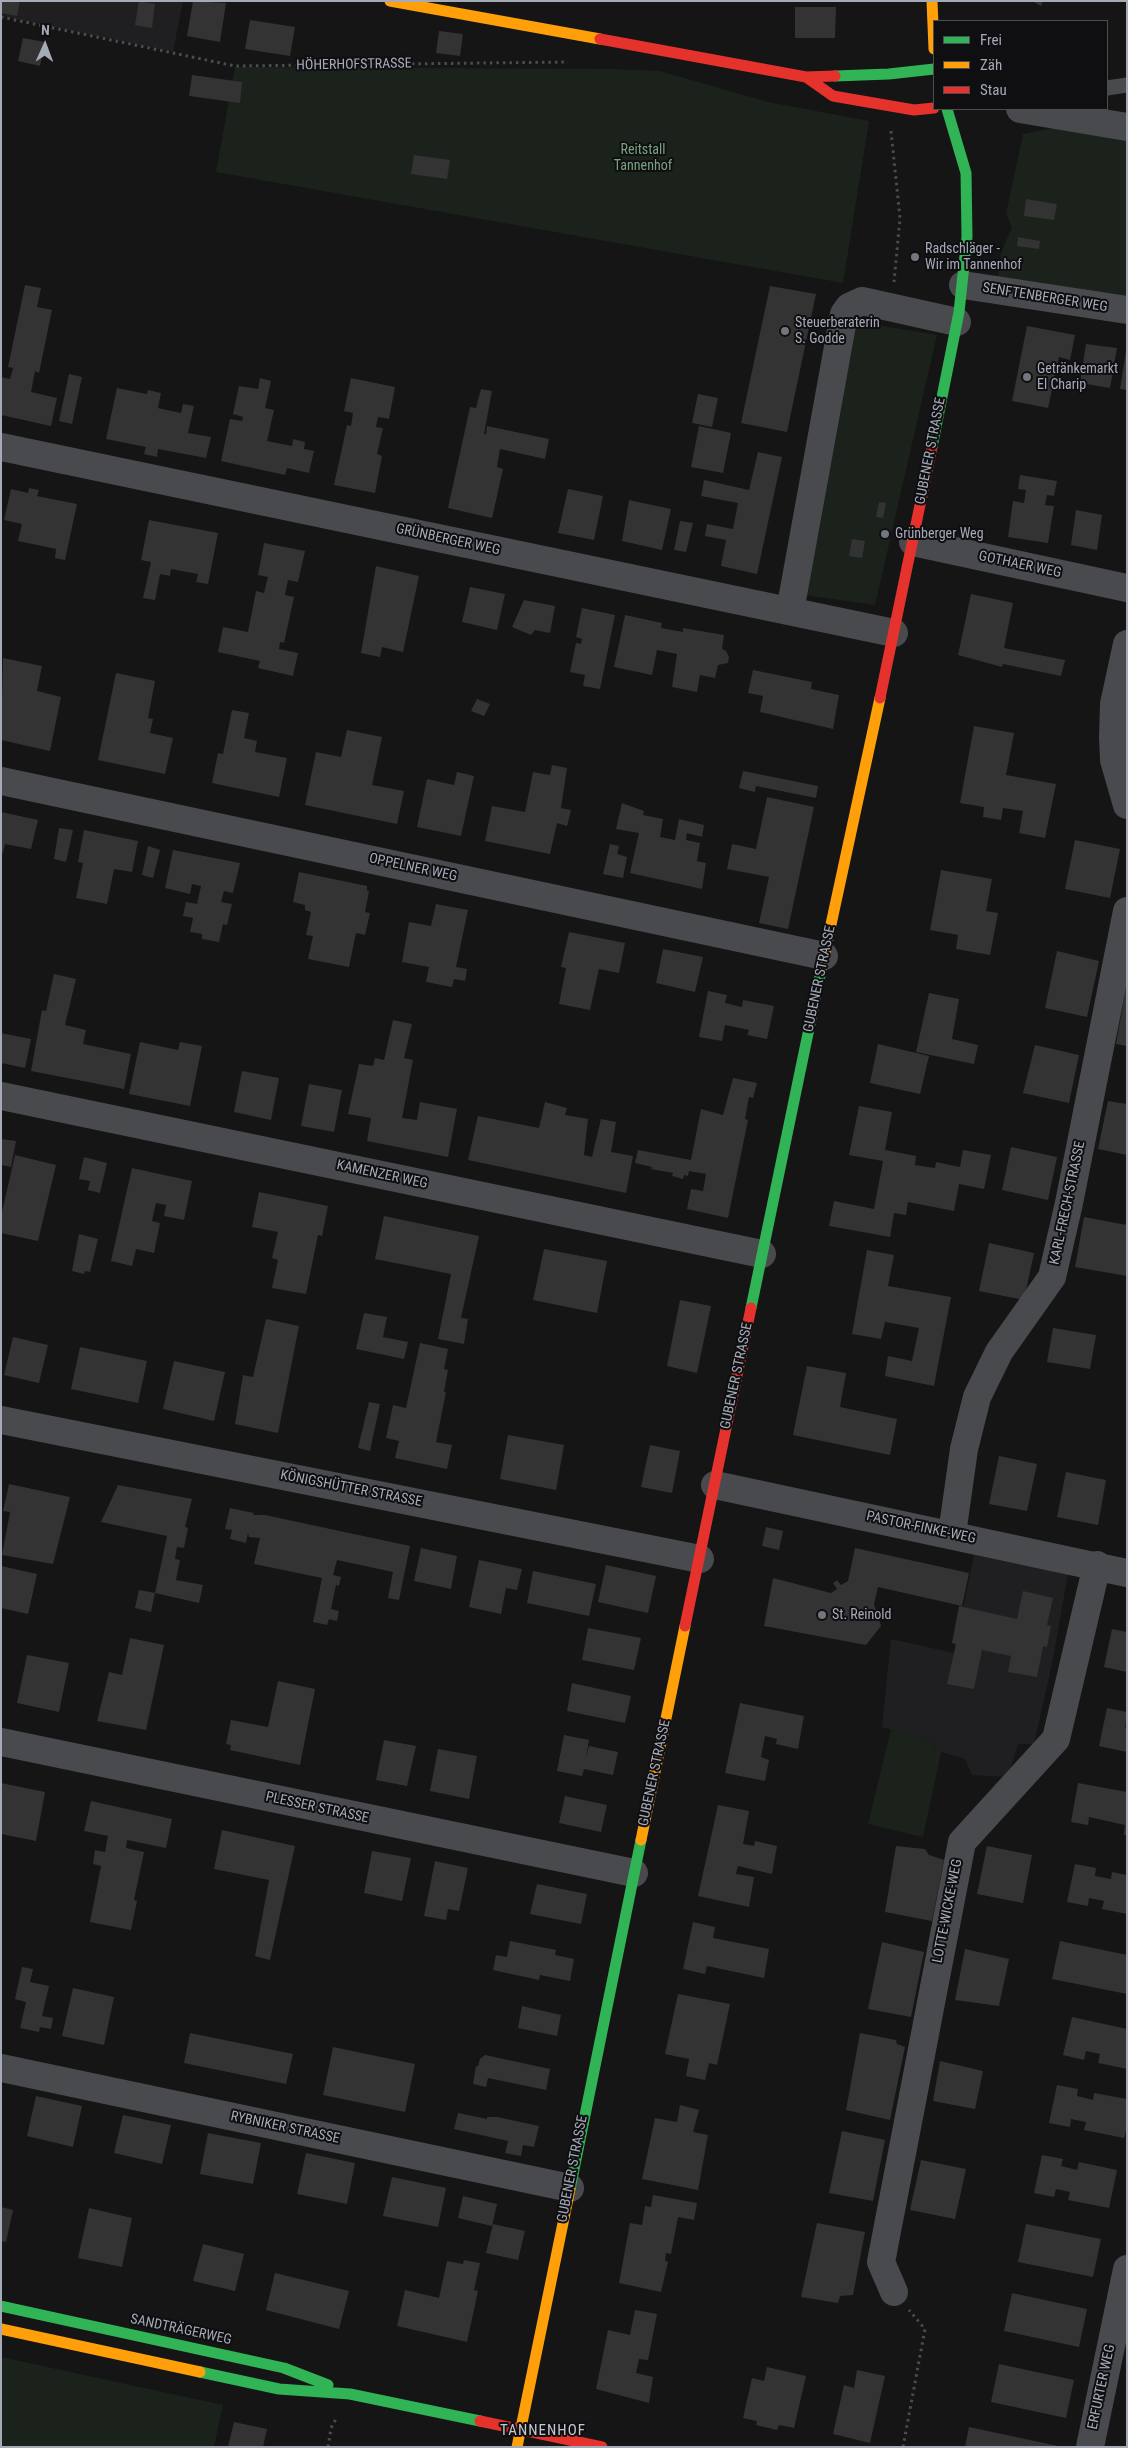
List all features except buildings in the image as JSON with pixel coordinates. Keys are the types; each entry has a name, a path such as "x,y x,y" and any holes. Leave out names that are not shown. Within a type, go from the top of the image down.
{"street":[{"path":"390,1 806,77 889,74 933,69"},
{"path":"932,1 933,24"},
{"path":"806,77 834,96 914,110 933,108"},
{"name":"GUBENER STRASSE","path":"517,2447 762,1254 894,633 957,322 963,285 967,228 966,173 948,110"},
{"path":"1032,110 1127,127"},
{"name":"SENFTENBERGER WEG","path":"963,285 1127,310"},
{"path":"790,611 844,314 849,306 862,301 957,322"},
{"name":"GRÜNBERGER WEG","path":"1,447 894,633"},
{"name":"GOTHAER WEG","path":"912,542 1127,588"},
{"path":"1127,644 1114,704 1113,738 1114,760 1127,805"},
{"name":"OPPELNER WEG","path":"1,781 824,956"},
{"name":"KARL-FRECH-STRASSE","path":"952,1534 964,1449 977,1397 998,1352 1052,1277 1070,1203 1127,911"},
{"name":"KAMENZER WEG","path":"1,1096 762,1254"},
{"name":"KÖNIGSHÜTTER STRASSE","path":"1,1420 700,1559"},
{"name":"PASTOR-FINKE-WEG","path":"715,1485 952,1534 1036,1560 1097,1565 1127,1573"},
{"name":"LOTTE-WICKE-WEG","path":"894,2292 881,2262 962,1842 1056,1739 1097,1565"},
{"name":"PLESSER STRASSE","path":"1,1742 634,1873"},
{"name":"RYBNIKER STRASSE","path":"1,2068 570,2188"},
{"name":"ERFURTER WEG","path":"1090,2447 1127,2269"},
{"name":"SANDTRÄGERWEG","path":"1,2306 284,2368 350,2394"},
{"name":"SANDTRÄGERWEG","path":"1,2329 279,2389 350,2394 602,2447"}],"lane":[{"path":"1108,88 1127,85"}],"path":[{"name":"HÖHERHOFSTRASSE","path":"1,18 236,66 570,62"},
{"path":"889,106 900,218 892,307"},
{"path":"894,2292 925,2329 903,2447"}],"shaded area":[{"path":"1,1 183,1 173,52 1,16"},
{"path":"974,1555 1068,1574 1052,1664 1034,1744 1018,1744 1008,1777 972,1775 965,1759 934,1750 936,1742 882,1727 891,1639 954,1653 956,1644 952,1643 959,1606 964,1604"}],"green space":[{"name":"Reitstall Tannenhof","path":"235,67 614,69 660,71 768,102 869,121 843,283 216,172"},
{"path":"1105,118 1127,121 1127,300 998,279 1001,253 1012,227 1006,214 1023,134"},
{"path":"847,320 937,335 875,605 804,595"},
{"path":"891,1729 936,1742 934,1750 941,1752 923,1837 868,1824"},
{"path":"1,2357 223,2405 214,2447 1,2447"}],"traffic: fast":[{"path":"835,76 889,74 933,69"},
{"path":"932,447 959,312 967,237 966,173 947,110"},
{"path":"751,1308 822,966"},
{"path":"570,2189 641,1840"},
{"path":"1,2306 284,2368 328,2385"},
{"path":"200,2372 279,2389 350,2394 480,2421"}],"traffic: slow":[{"path":"390,1 600,39"},
{"path":"932,1 933,25"},
{"path":"822,966 880,698"},
{"path":"641,1840 685,1626"},
{"path":"517,2447 570,2189"},
{"path":"1,2329 200,2372"}],"traffic: jam":[{"path":"600,39 806,77 835,76"},
{"path":"806,77 833,96 914,110 933,108"},
{"path":"880,698 932,447"},
{"path":"685,1626 751,1308"},
{"path":"480,2421 602,2447"}],"place":[{"name":"Radschläger - Wir im Tannenhof","path":"915,257"},
{"name":"Steuerberaterin S. Godde","path":"785,331"},
{"name":"Getränkemarkt El Charip","path":"1027,377"},
{"name":"Grünberger Weg","path":"885,534"},
{"name":"St. Reinold","path":"822,1615"}],"district":[{"name":"TANNENHOF","path":"543,2431"}]}
